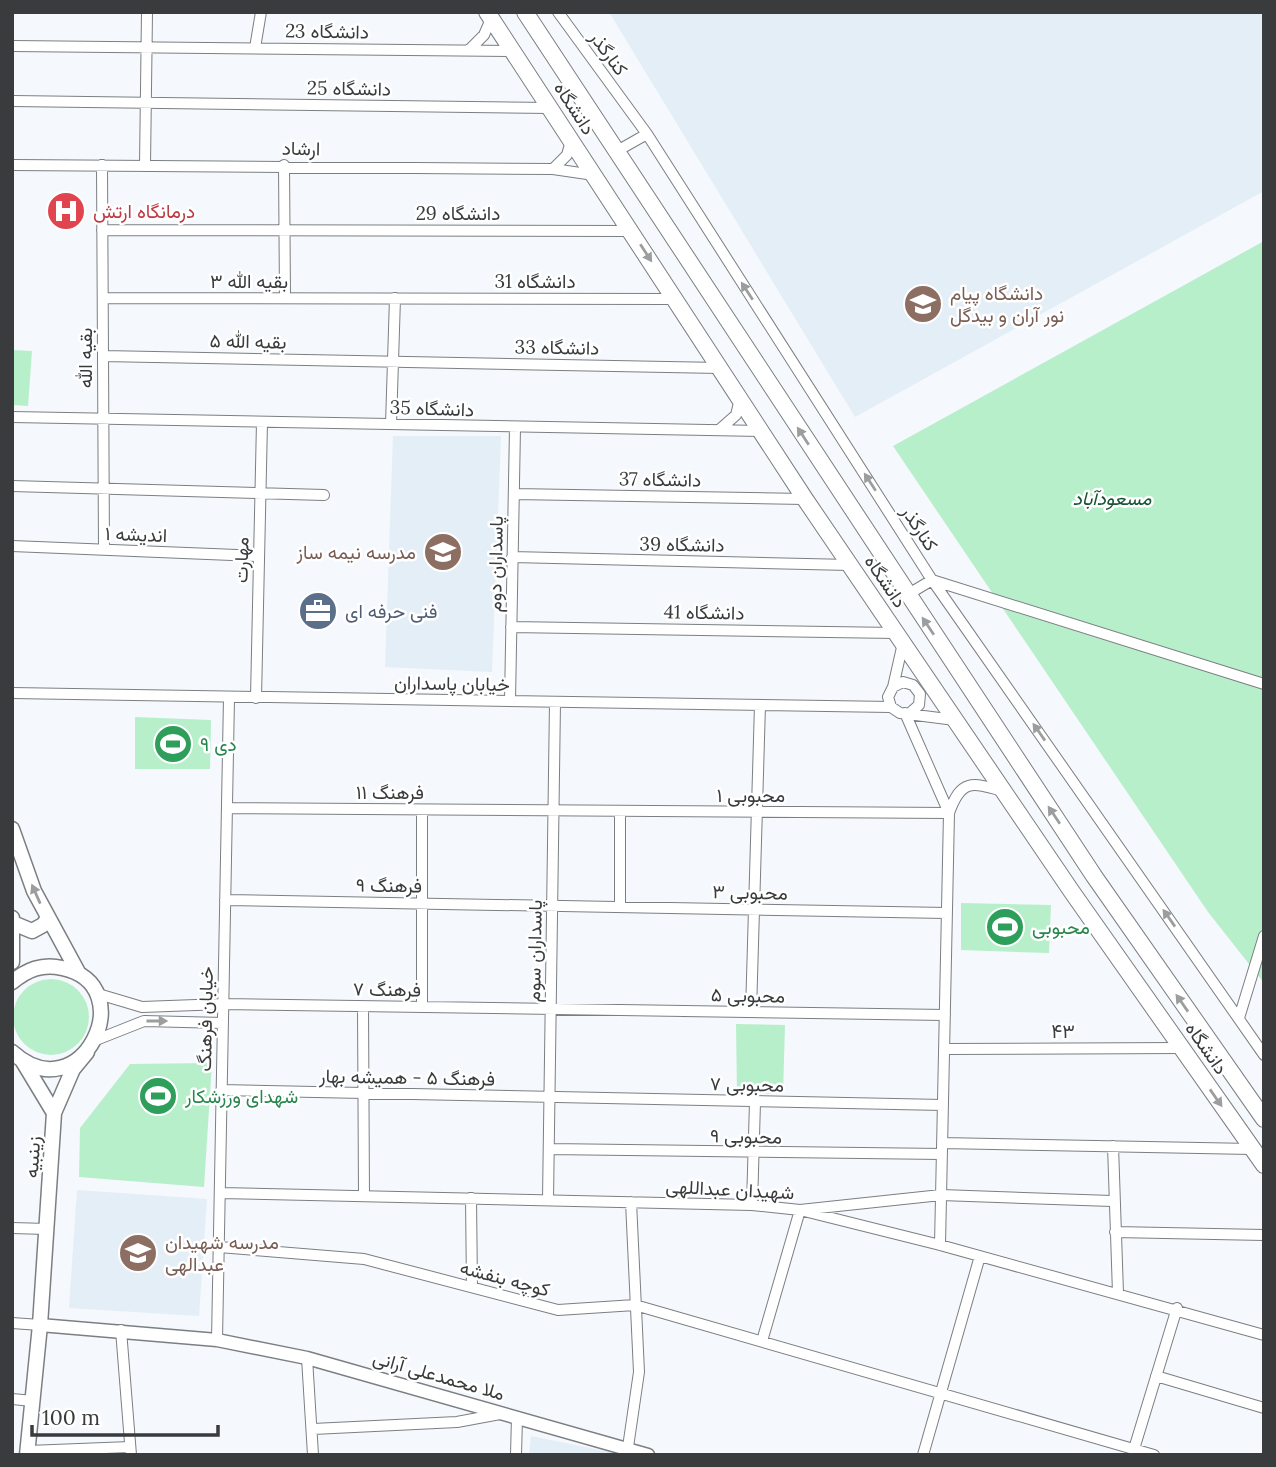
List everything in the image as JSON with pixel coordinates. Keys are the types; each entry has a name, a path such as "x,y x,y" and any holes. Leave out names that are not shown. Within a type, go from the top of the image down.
{"main road":[{"name":"دانشگاه","path":"525,12 1094,876 1264,1119"},
{"name":"دانشگاه","path":"489,16 552,108 805,499 1072,892 1264,1165"},
{"path":"12,829 34,891 80,975 95,993 101,1013 91,1046 70,1064 48,1068 17,1056"},
{"path":"1072,892 1094,876"},
{"path":"12,962 13,921 32,931 43,925 48,918"},
{"path":"12,982 37,967 52,966 80,975"},
{"name":"زینبیه","path":"27,1453 40,1325 54,1113 74,1069 91,1046"},
{"name":"زینبیه","path":"17,1056 42,1089 54,1113"}],"street":[{"path":"145,165 147,12"},
{"path":"255,48 261,12"},
{"name":"کنارگذر","path":"558,12 647,134 932,580 1264,1055"},
{"path":"568,26 571,12"},
{"path":"468,50 484,35 489,16"},
{"name":"دانشگاه 23","path":"12,46 512,51"},
{"name":"دانشگاه 25","path":"12,101 552,108"},
{"path":"617,151 647,134"},
{"path":"553,169 567,155 572,140"},
{"name":"ارشاد","path":"12,165 553,169 594,175"},
{"name":"بقیه الله","path":"102,165 104,550"},
{"path":"284,165 285,298"},
{"name":"دانشگاه 29","path":"102,230 632,231"},
{"name":"بقیه الله ۳","path":"103,298 395,298"},
{"path":"391,424 395,298"},
{"name":"دانشگاه 31","path":"395,298 675,299"},
{"name":"بقیه الله ۵","path":"103,356 393,362"},
{"name":"دانشگاه 33","path":"393,362 720,368"},
{"path":"719,430 736,415 740,399"},
{"name":"دانشگاه 35","path":"12,417 761,431"},
{"name":"مهارت","path":"256,698 261,422"},
{"name":"پاسداران دوم","path":"510,701 515,428"},
{"path":"12,486 324,495"},
{"name":"دانشگاه 37","path":"514,494 805,499"},
{"name":"اندیشه ۱","path":"12,546 258,556"},
{"name":"دانشگاه 39","path":"512,557 850,565"},
{"path":"907,595 932,580 1264,684"},
{"name":"دانشگاه 41","path":"511,627 900,638"},
{"path":"900,638 893,687 888,696 891,707 900,713 955,720"},
{"path":"893,687 903,682 914,685 920,694 919,705 908,713"},
{"name":"خیابان پاسداران","path":"12,693 891,707"},
{"name":"خیابان فرهنگ","path":"217,1340 229,698"},
{"name":"پاسداران سوم","path":"548,1200 555,702"},
{"path":"751,1012 761,705"},
{"path":"908,713 949,813"},
{"path":"940,1245 949,813 956,793 966,786 976,784 1004,792"},
{"name":"فرهنگ ۱۱","path":"227,808 553,811"},
{"path":"422,810 422,1007"},
{"name":"محبوبی ۱","path":"553,811 949,813"},
{"path":"620,811 620,907"},
{"name":"فرهنگ ۹","path":"225,900 552,906"},
{"name":"محبوبی ۳","path":"552,906 947,913"},
{"path":"1239,1018 1264,936"},
{"name":"فرهنگ ۷","path":"95,993 142,1007 223,1004 551,1009"},
{"path":"363,1006 364,1196"},
{"name":"محبوبی ۵","path":"551,1009 945,1015"},
{"path":"91,1046 144,1021 223,1023"},
{"name":"۴۳","path":"944,1049 1181,1048"},
{"name":"فرهنگ ۵ - همیشه بهار","path":"221,1090 550,1097"},
{"name":"محبوبی ۷","path":"550,1097 943,1104"},
{"path":"752,1205 755,1102"},
{"path":"1113,1146 1112,1201 1118,1293"},
{"name":"محبوبی ۹","path":"549,1149 753,1154 1113,1146 1252,1149"},
{"name":"شهیدان عبداللهی","path":"220,1193 752,1205 800,1210 1177,1308 1264,1335"},
{"path":"762,1342 800,1210 942,1195 1112,1201"},
{"path":"471,1198 472,1287"},
{"path":"627,1452 639,1372 631,1202"},
{"path":"12,1228 47,1229"},
{"path":"1115,1232 1264,1236"},
{"name":"کوچه بنفشه","path":"219,1247 364,1259 558,1310 635,1305 1154,1455"},
{"path":"923,1455 979,1256"},
{"path":"1134,1449 1177,1308"},
{"path":"12,1323 40,1325"},
{"name":"ملا محمدعلی آرانی","path":"40,1325 217,1340 307,1358 504,1413 627,1452 648,1455"},
{"path":"27,1453 130,1451 121,1330"},
{"path":"307,1358 313,1455"},
{"path":"1156,1376 1264,1408"},
{"path":"12,1399 33,1401"},
{"path":"313,1429 457,1422 504,1413"},
{"path":"516,1455 517,1417"}],"shaded area":[{"name":"دانشگاه پیام نور آران و بیدگل","path":"609,12 1264,12 1264,191 855,417"},
{"name":"مدرسه نیمه ساز","path":"393,436 501,436 492,672 385,667"},
{"name":"مدرسه شهیدان عبدالهی","path":"77,1190 207,1199 199,1316 69,1308"},
{"path":"531,1436 615,1453 615,1455 529,1455"}],"green space":[{"name":"مسعودآباد","path":"1264,241 1264,983 1208,912 893,446"},
{"path":"12,350 32,351 28,406 12,405"},
{"name":"۹ دی","path":"135,717 211,720 210,769 135,769"},
{"name":"محبوبی","path":"961,903 1051,905 1049,953 961,950"},
{"path":"51,979 66,982 78,990 86,1002 89,1017 86,1032 78,1044 66,1052 51,1055 36,1052 24,1044 16,1032 13,1017 16,1002 24,990 36,982"},
{"path":"736,1024 785,1025 783,1094 737,1093"},
{"name":"شهدای ورزشکار","path":"212,1063 204,1187 79,1177 80,1128 130,1064"}],"place":[{"name":"درمانگاه ارتش","path":"66,211"},
{"name":"دانشگاه پیام نور آران و بیدگل","path":"923,304"},
{"name":"مدرسه نیمه ساز","path":"443,552"},
{"name":"فنی حرفه ای","path":"318,611"},
{"name":"۹ دی","path":"173,744"},
{"name":"محبوبی","path":"1005,927"},
{"name":"شهدای ورزشکار","path":"158,1096"},
{"name":"مدرسه شهیدان عبدالهی","path":"138,1253"}]}
